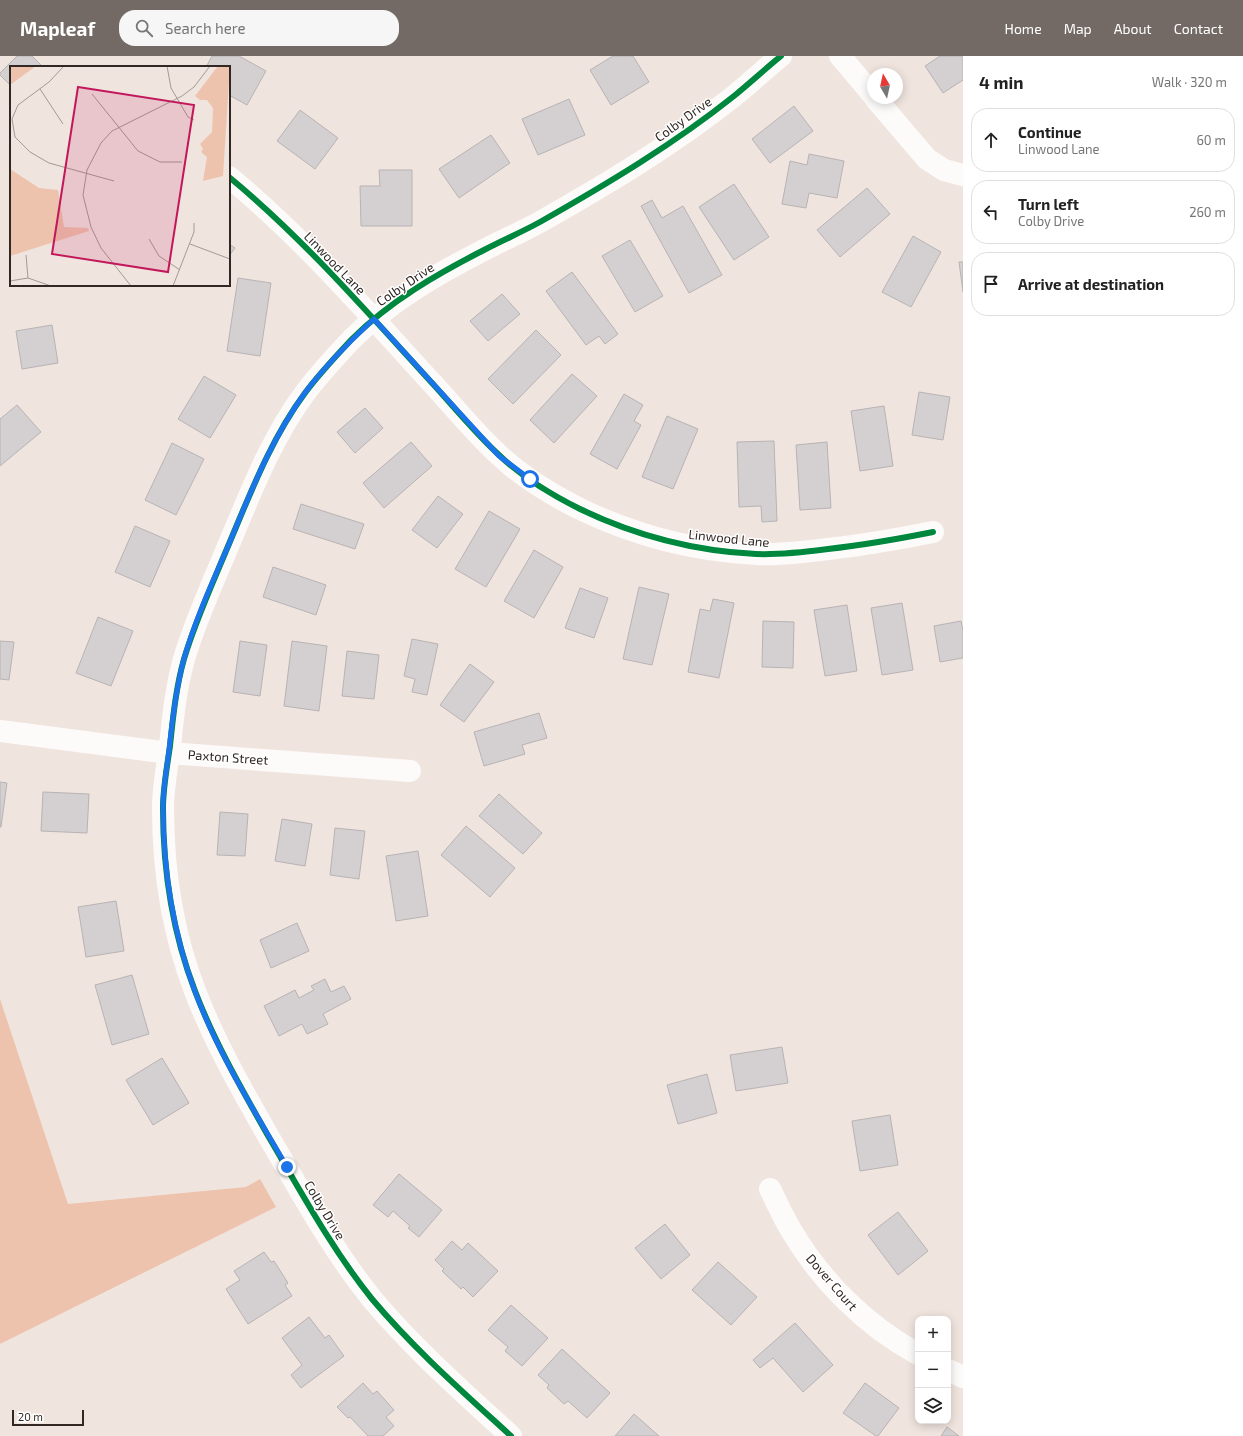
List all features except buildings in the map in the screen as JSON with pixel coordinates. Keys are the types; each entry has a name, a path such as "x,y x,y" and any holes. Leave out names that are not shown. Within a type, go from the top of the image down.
{"street":[{"name":"Colby Drive","path":"511,1436 445,1376 393,1323 370,1296 320,1225 234,1076 213,1035 194,990 183,956 175,921 168,878 163,804 173,712 187,648 205,600 256,480 284,426 304,395 326,367 352,339 374,319 401,298 484,250 536,224 626,171 665,146 731,98 781,56"},
{"path":"840,56 867,88"},
{"path":"880,104 927,159 944,170 963,175"},
{"name":"Linwood Lane","path":"230,178 305,247 374,319 499,456 556,496 606,522 652,538 699,548 757,554 816,551 875,544 933,532"},
{"name":"Paxton Street","path":"0,731 169,753 410,771"},
{"name":"Dover Court","path":"770,1189 791,1230 811,1261 841,1296 868,1321 915,1352"},
{"path":"951,1371 963,1377"}],"shaded area":[{"path":"0,999 68,1204 246,1187 260,1179 276,1207 0,1344"}],"cycle path":[{"path":"511,1436 422,1353 388,1317 357,1280 316,1218 267,1134 228,1064 202,1010 187,969 175,924 167,878 163,831 165,777 179,680 193,632 252,490 271,449 292,411 305,393 352,339 382,312 415,289 466,259 540,222 664,147 711,114 781,56"},
{"path":"230,178 309,250 490,447 517,471 559,498 580,509 622,527 688,546 710,550 756,554 792,553 841,547 881,542 933,532"}],"route":[{"path":"287,1167 234,1076 213,1035 194,990 183,956 175,921 164,843 163,804 173,712 183,663 194,627 256,480 284,426 304,395 326,367 352,339 374,319 499,456 530,479"}]}
